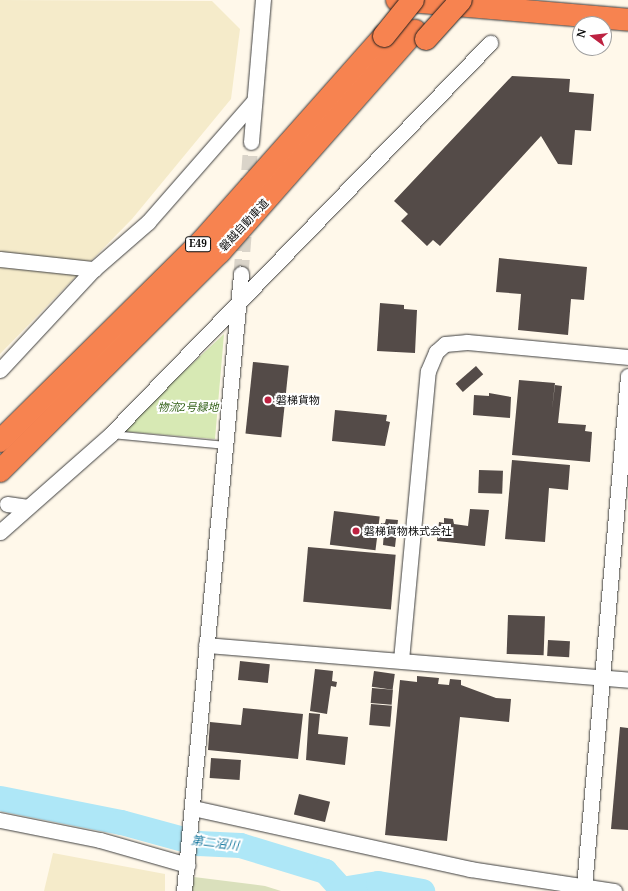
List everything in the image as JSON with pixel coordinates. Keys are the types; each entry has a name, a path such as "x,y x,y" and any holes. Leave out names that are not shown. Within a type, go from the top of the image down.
{"highway":[{"path":"398,0 628,20"},
{"name":"磐越自動車道","path":"0,441 202,241 384,36 413,0"},
{"name":"磐越自動車道","path":"0,471 209,263 421,35 440,0"},
{"path":"421,35 461,0"}],"street":[{"path":"250,142 263,0"},
{"path":"512,10 528,20 572,23"},
{"path":"612,27 628,29"},
{"path":"0,532 111,434 239,304 490,43"},
{"path":"0,370 94,269 148,222 254,101"},
{"path":"0,259 94,269"},
{"path":"184,891 206,645 229,445 241,274"},
{"path":"401,660 428,370 436,352 445,344 467,342 628,357"},
{"path":"584,887 628,376"},
{"path":"7,504 28,507"},
{"path":"206,645 628,680"},
{"path":"192,808 470,869 614,891"},
{"path":"0,820 100,840 187,861"}],"lane":[{"path":"111,434 229,445"}],"shaded area":[{"path":"0,0 212,1 240,29 231,99 132,219 0,354"},
{"path":"53,853 165,874 165,891 44,891"}],"green space":[{"name":"物流2号緑地","path":"224,334 215,439 120,431"},
{"path":"194,877 265,886 281,891 192,891"}],"building":[{"path":"512,76 570,79 569,92 594,94 591,131 575,130 572,165 558,164 541,136 440,246 433,240 427,246 401,221 408,214 394,201"},
{"path":"499,258 587,267 584,300 571,299 568,335 518,330 521,294 496,292"},
{"path":"380,303 404,305 404,309 417,310 415,353 377,351"},
{"name":"磐梯貨物","path":"253,362 289,366 281,437 245,434"},
{"path":"476,366 483,374 463,392 456,384"},
{"path":"519,380 555,383 552,409 555,385 562,386 558,423 586,425 585,431 592,432 590,462 512,455"},
{"path":"489,393 511,397 510,418 473,415 474,395 489,396"},
{"path":"335,410 387,415 386,421 390,422 385,446 332,441"},
{"path":"512,460 570,465 568,490 549,488 545,542 505,539"},
{"path":"479,470 503,471 502,494 478,493"},
{"path":"470,509 489,510 485,546 437,541 439,522 444,523 444,518 453,519 454,524 468,526"},
{"name":"磐梯貨物株式会社","path":"334,511 380,517 376,550 330,545"},
{"path":"386,519 398,520 395,547 383,545 384,531 380,530 381,523 385,523"},
{"path":"308,547 396,555 391,609 303,602"},
{"path":"508,615 545,616 544,655 507,654"},
{"path":"548,640 570,641 569,657 547,656"},
{"path":"240,661 270,664 268,683 238,680"},
{"path":"315,669 333,671 332,681 337,682 336,687 331,686 327,714 310,711"},
{"path":"374,671 395,674 393,690 372,687"},
{"path":"417,676 439,678 438,684 449,685 450,679 461,680 461,685 496,698 511,699 509,722 460,717 447,841 385,835 400,680 417,682"},
{"path":"372,688 393,690 392,705 371,703"},
{"path":"371,704 392,706 390,727 369,725"},
{"path":"243,708 303,714 298,759 208,750 210,722 241,725"},
{"path":"309,713 320,714 318,734 348,737 345,765 306,760"},
{"path":"620,727 628,728 628,830 611,829"},
{"path":"211,758 241,760 240,780 210,778"},
{"path":"299,794 330,802 325,822 294,814"}],"waterway":[{"name":"第二沼川","path":"0,798 121,822 198,843 240,845 325,871 341,889 378,883 422,891"}],"tunnel":[{"path":"247,193 251,142"},
{"path":"241,274 245,223"}],"place":[{"name":"磐梯貨物","path":"268,400"},
{"name":"磐梯貨物株式会社","path":"356,531"}]}
